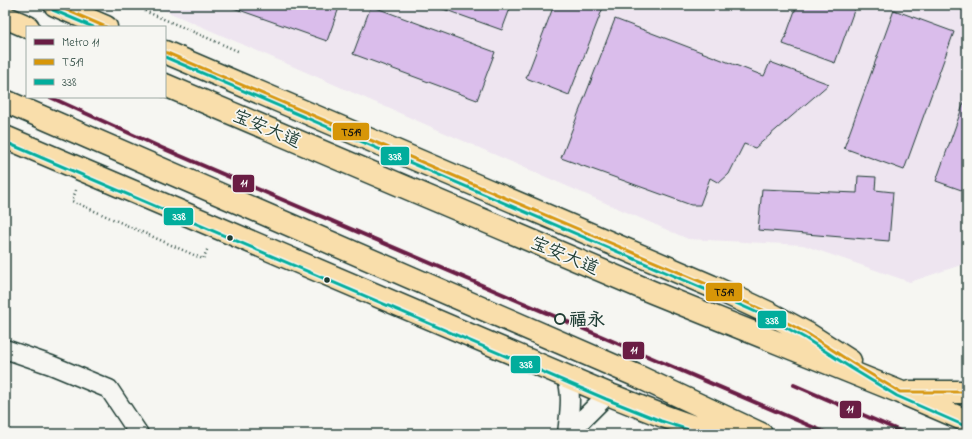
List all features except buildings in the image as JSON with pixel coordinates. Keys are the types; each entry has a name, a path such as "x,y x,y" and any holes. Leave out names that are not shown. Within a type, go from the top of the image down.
{"main road":[{"path":"55,5 104,26"},
{"path":"5,17 26,26"},
{"path":"166,52 717,289 769,313 808,334 900,392 967,392"},
{"name":"宝安大道","path":"166,85 652,292 900,392 967,421"},
{"path":"5,100 635,375 762,434"},
{"path":"5,137 608,394 690,426 719,434"}],"street":[{"path":"5,349 51,365 109,389 139,434"},
{"path":"566,376 569,384 570,399 567,434"},
{"path":"567,434 608,394"}],"path":[{"path":"145,11 240,52"},
{"path":"76,190 72,201 204,258 208,248"}],"shaded area":[{"path":"152,5 967,5 967,263 910,282 803,245 688,239"}],"metro line":[{"name":"11","path":"52,98 162,148 829,434"},
{"name":"11","path":"794,385 907,434"}],"transit line":[{"name":"T519","path":"55,5 104,26"},
{"name":"338","path":"53,10 91,26"},
{"name":"T519","path":"166,52 711,286 769,313 808,334 900,392"},
{"name":"338","path":"166,57 767,317 805,338 897,396 965,426"},
{"name":"338","path":"5,142 606,399 661,421 701,434"},
{"name":"T519","path":"900,392 967,392"}],"place":[{"name":"福永","path":"560,319"}]}
